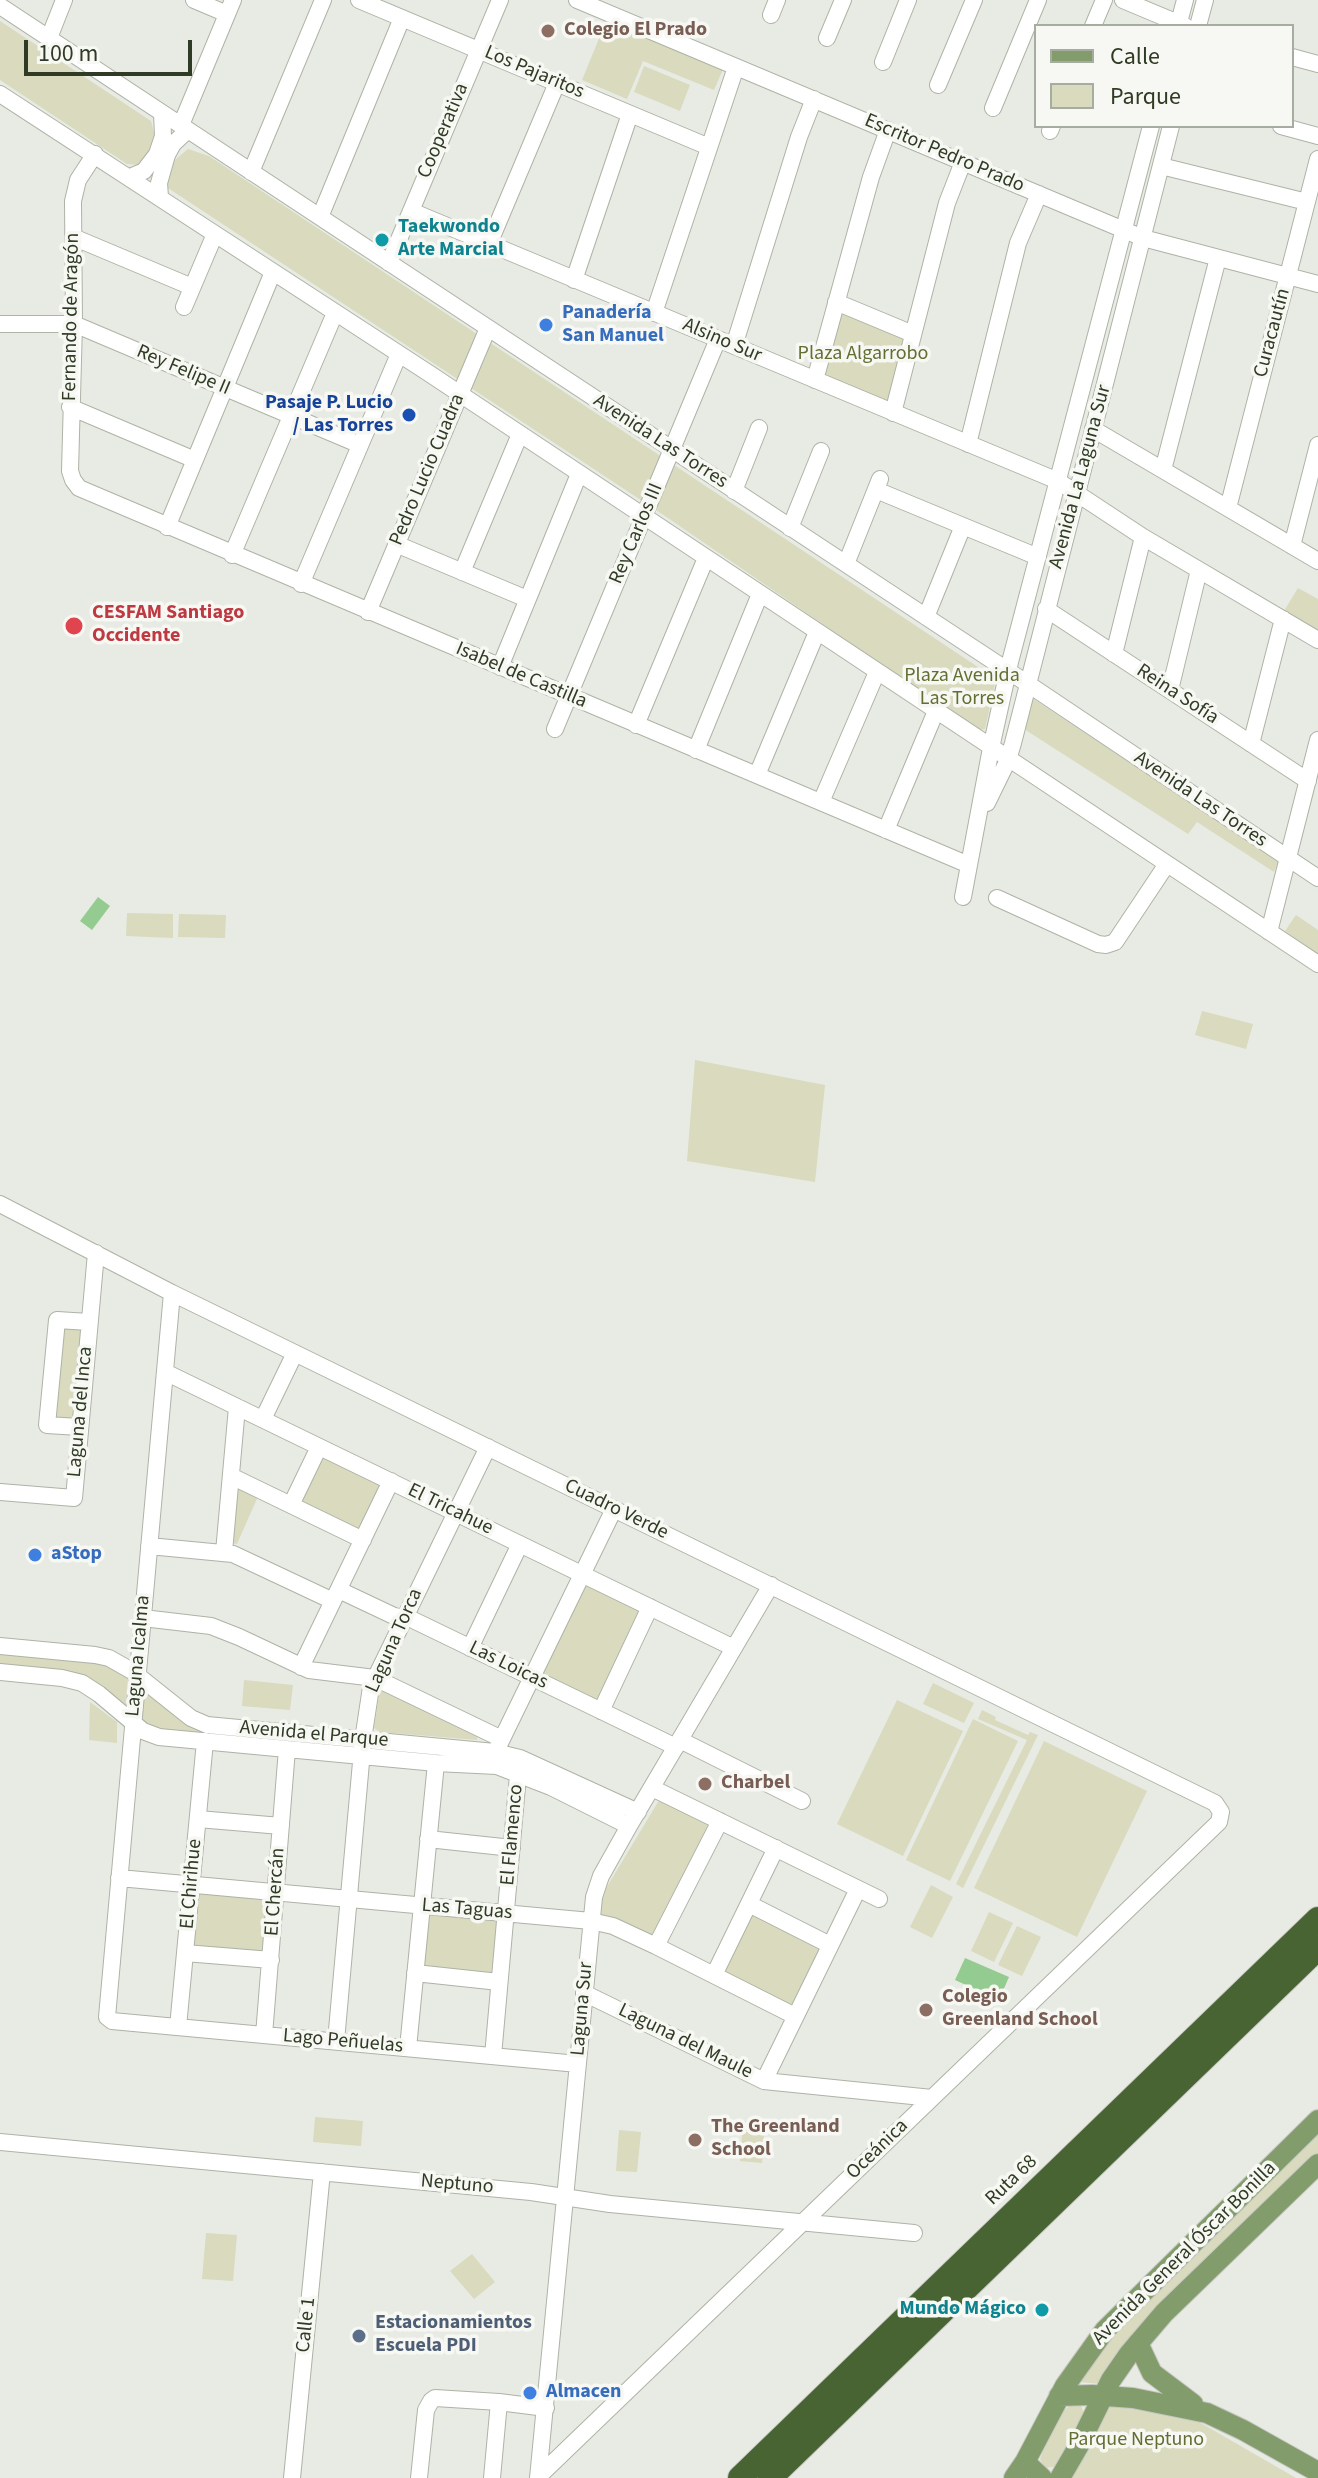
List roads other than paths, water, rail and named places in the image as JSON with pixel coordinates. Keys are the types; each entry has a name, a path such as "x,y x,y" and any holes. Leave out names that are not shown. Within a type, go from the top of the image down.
{"highway":[{"name":"Ruta 68","path":"740,2478 1318,1919"},
{"path":"770,2478 1318,1948"}],"main road":[{"name":"Avenida General Óscar Bonilla","path":"1020,2470 1059,2396 1105,2330 1318,2120"},
{"name":"Avenida General Óscar Bonilla","path":"1060,2478 1120,2366 1138,2343 1164,2313 1318,2164"},
{"path":"1138,2343 1156,2378 1207,2413"},
{"path":"1059,2396 1153,2401 1207,2413 1233,2424 1318,2472"},
{"path":"1020,2470 1042,2478"}],"street":[{"path":"49,38 64,0"},
{"path":"160,197 159,183 167,155 185,128 230,7 194,0"},
{"path":"251,172 323,0"},
{"name":"Los Pajaritos","path":"359,0 709,147"},
{"name":"Cooperativa","path":"389,263 500,0"},
{"name":"Escritor Pedro Prado","path":"577,0 1143,238 1318,284"},
{"path":"827,38 843,0"},
{"path":"883,62 908,0"},
{"path":"938,85 974,0"},
{"path":"993,108 1038,0"},
{"path":"1094,24 1104,0"},
{"path":"1123,0 1179,24"},
{"path":"1181,24 1185,0"},
{"path":"1199,24 1205,0"},
{"name":"Avenida Las Torres","path":"0,6 1318,878"},
{"path":"320,217 402,18"},
{"path":"1294,58 1318,64"},
{"path":"654,313 736,67"},
{"path":"489,244 557,83"},
{"path":"0,94 644,517 703,566 760,594 1318,964"},
{"path":"734,346 799,137 814,99"},
{"path":"130,177 144,171 157,154 163,136 162,113"},
{"path":"574,280 630,114"},
{"name":"Avenida La Laguna Sur","path":"963,897 1008,672 1150,128"},
{"name":"Avenida La Laguna Sur","path":"977,824 1008,760 1170,128"},
{"path":"1288,128 1318,136"},
{"path":"815,380 871,177 888,130"},
{"name":"Fernando de Aragón","path":"75,485 70,471 70,407 76,187 95,154"},
{"name":"Curacautín","path":"1228,508 1318,159"},
{"path":"893,413 947,203 963,162"},
{"path":"1161,166 1307,202"},
{"path":"968,444 1018,243 1039,194"},
{"name":"Alsino Sur","path":"411,211 1058,481 1143,537 1318,640"},
{"path":"184,307 215,234"},
{"path":"73,237 192,287"},
{"path":"1163,470 1218,258"},
{"path":"167,527 273,272"},
{"path":"836,302 913,334"},
{"path":"232,555 335,313"},
{"name":"Rey Felipe II","path":"0,324 74,324 360,445"},
{"name":"Pedro Lucio Cuadra","path":"368,612 488,328"},
{"name":"Rey Carlos III","path":"555,729 718,339"},
{"path":"301,584 399,354"},
{"path":"70,407 195,460"},
{"path":"734,491 759,428"},
{"path":"1093,429 1318,561"},
{"path":"462,572 520,434"},
{"path":"1292,546 1318,445"},
{"path":"790,528 821,451"},
{"path":"500,667 579,474"},
{"name":"Isabel de Castilla","path":"75,485 87,494 969,865"},
{"path":"846,564 878,485 963,526 1038,557"},
{"path":"926,617 963,526"},
{"path":"1114,654 1143,537"},
{"path":"396,544 527,599"},
{"path":"636,725 703,566"},
{"path":"1170,690 1199,570"},
{"path":"696,750 760,594"},
{"name":"Reina Sofía","path":"1046,609 1308,781"},
{"path":"1251,744 1283,619"},
{"path":"757,775 817,632"},
{"path":"821,802 877,672"},
{"path":"886,830 936,711"},
{"path":"1269,932 1318,740"},
{"path":"997,898 1106,945 1115,942 1167,864"},
{"name":"Cuadro Verde","path":"0,1204 172,1293 1215,1803 1221,1812 1219,1822"},
{"name":"Laguna del Inca","path":"0,1492 74,1498 96,1253"},
{"name":"Laguna Icalma","path":"108,2019 172,1293"},
{"path":"79,1427 47,1425 57,1320 89,1322"},
{"path":"263,1419 295,1353"},
{"name":"El Tricahue","path":"165,1372 734,1648"},
{"path":"224,1552 237,1407"},
{"path":"291,1505 319,1447"},
{"name":"Laguna Torca","path":"336,2041 369,1696 488,1447"},
{"path":"231,1476 363,1540"},
{"path":"301,1667 391,1481"},
{"path":"143,1618 219,1629 318,1672 375,1678 499,1745 614,1509"},
{"path":"470,1648 520,1544"},
{"name":"Las Loicas","path":"149,1546 240,1556 336,1595 404,1618 802,1801"},
{"name":"Laguna Sur","path":"538,2478 591,1921 597,1888 771,1585"},
{"path":"601,1711 650,1607"},
{"name":"Avenida el Parque","path":"0,1646 102,1656 118,1662 184,1713 202,1723 363,1748 436,1763 519,1765"},
{"name":"Avenida el Parque","path":"0,1672 82,1683 154,1736 287,1749 499,1745 519,1765 634,1819"},
{"name":"El Chirihue","path":"178,2027 205,1741"},
{"name":"El Chercán","path":"264,2035 287,1749"},
{"path":"408,2048 436,1763"},
{"name":"El Flamenco","path":"493,2056 519,1765"},
{"path":"652,1788 879,1899"},
{"path":"198,1819 281,1826"},
{"path":"656,1946 720,1821"},
{"name":"Oceánica","path":"538,2478 1219,1822"},
{"path":"428,1839 512,1848"},
{"path":"714,1975 776,1848"},
{"name":"Las Taguas","path":"119,1878 591,1921 613,1926 656,1946 795,2016"},
{"path":"764,2081 858,1889"},
{"path":"749,1904 830,1945"},
{"path":"185,1953 271,1960"},
{"path":"415,1973 499,1982"},
{"name":"Laguna del Maule","path":"584,1993 764,2081 932,2098"},
{"name":"Lago Peñuelas","path":"108,2019 578,2064"},
{"name":"Neptuno","path":"0,2142 914,2233"},
{"name":"Calle 1","path":"292,2478 322,2172"},
{"path":"419,2478 426,2410 431,2401 440,2397 546,2408"},
{"path":"492,2478 499,2402"}],"place":[{"name":"Colegio El Prado","path":"548,31"},
{"name":"Taekwondo Arte Marcial","path":"382,240"},
{"name":"Panadería San Manuel","path":"546,325"},
{"name":"Pasaje P. Lucio / Las Torres","path":"409,415"},
{"name":"CESFAM Santiago Occidente","path":"74,626"},
{"name":"aStop","path":"35,1555"},
{"name":"Charbel","path":"705,1784"},
{"name":"Colegio Greenland School","path":"926,2010"},
{"name":"The Greenland School","path":"695,2140"},
{"name":"Mundo Mágico","path":"1042,2310"},
{"name":"Estacionamientos Escuela PDI","path":"359,2336"},
{"name":"Almacen","path":"530,2393"}],"park label":[{"name":"Plaza Algarrobo","path":"863,355"},
{"name":"Plaza Avenida Las Torres","path":"962,688"},
{"name":"Parque Neptuno","path":"1136,2441"}]}
